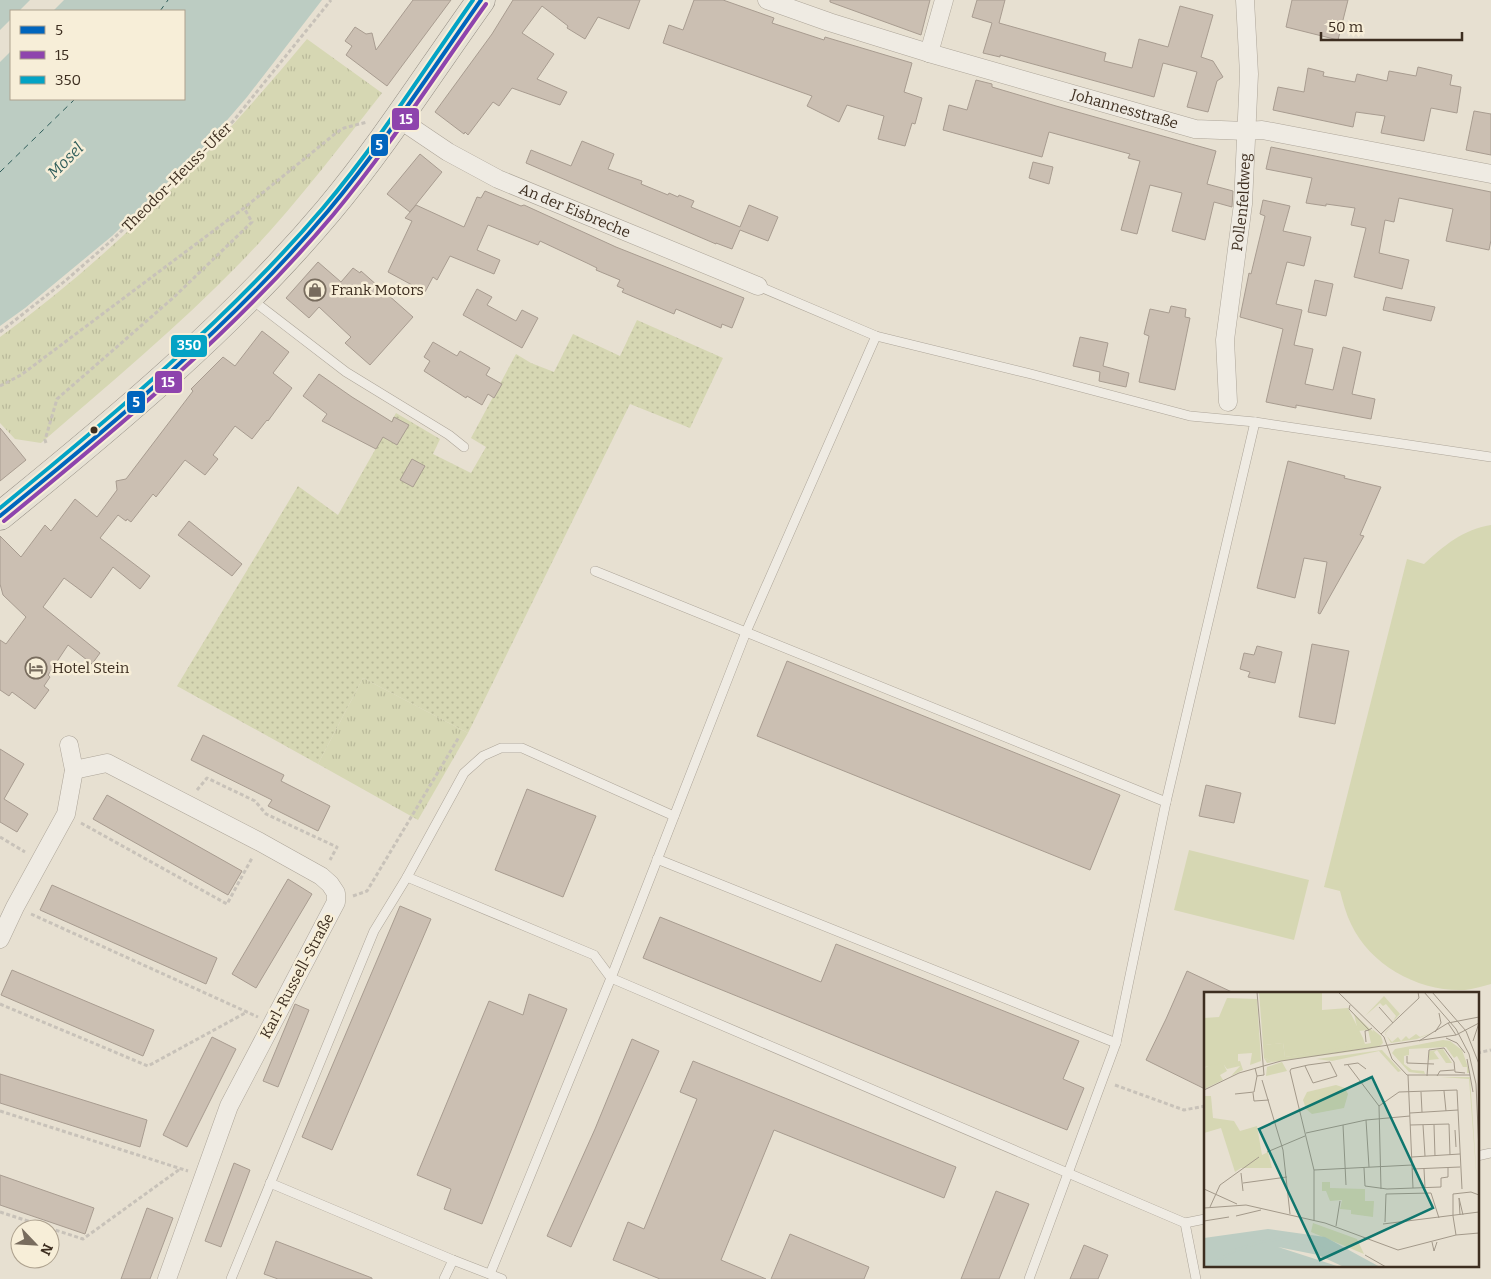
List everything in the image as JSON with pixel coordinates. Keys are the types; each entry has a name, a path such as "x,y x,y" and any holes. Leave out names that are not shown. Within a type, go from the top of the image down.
{"main road":[{"path":"0,516 163,380 248,297 328,211 368,161 481,0"}],"street":[{"name":"Johannesstraße","path":"767,0 929,53 1194,128 1262,130 1491,174"},
{"path":"929,53 944,0"},
{"name":"Pollenfeldweg","path":"1228,402 1225,340 1243,204 1249,74 1245,0"},
{"name":"An der Eisbreche","path":"398,119 456,157 498,179 758,286"},
{"path":"0,940 15,907 66,814 74,770 69,745"},
{"name":"Karl-Russell-Straße","path":"74,770 107,763 260,842 321,876 336,893 336,902 229,1106 167,1279"}],"lane":[{"path":"758,286 876,336 1190,416 1255,422 1491,457"},
{"path":"248,297 346,372 449,434 464,446"},
{"path":"490,1274 611,978 746,632 876,336"},
{"path":"1029,1279 1116,1043 1166,802 1255,422"},
{"path":"595,571 1166,802"},
{"path":"231,1279 374,931 464,773 483,756 501,748 522,748 674,816"},
{"path":"657,859 1116,1043"},
{"path":"406,877 594,955 611,978 1186,1223 1204,1219"},
{"path":"1478,1156 1491,1153"},
{"path":"270,1183 502,1279"},
{"path":"1186,1223 1196,1279"},
{"path":"444,1279 453,1260"}],"path":[{"name":"Theodor-Heuss-Ufer","path":"0,332 65,281 110,242 212,145 331,0"},
{"path":"0,386 21,375 244,208 336,133 354,125 370,122"},
{"path":"46,443 45,440 57,399 173,298 252,222 244,208"},
{"path":"336,902 367,891 459,737"},
{"path":"186,803 207,778 255,801 266,814 337,847 321,876"},
{"path":"66,814 227,904 260,842"},
{"path":"0,837 40,861"},
{"path":"15,907 272,1022"},
{"path":"0,1004 148,1066 248,1012"},
{"path":"1478,1053 1491,1050"},
{"path":"1103,1080 1184,1110 1204,1106"},
{"path":"0,1111 204,1176"},
{"path":"0,1212 83,1240 180,1169"}],"green space":[{"path":"307,39 382,93 278,222 193,309 41,443 15,439 0,423 0,337 43,305 124,235 163,198 237,120"},
{"path":"637,320 723,358 690,428 630,404 468,733 363,678 318,764 177,686 298,486 338,515 396,413 440,439 433,454 471,473 486,447 471,438 516,354 531,363 554,372 573,334 620,356"},
{"path":"1491,525 1491,984 1465,990 1448,989 1414,981 1398,974 1384,964 1360,939 1349,920 1340,891 1324,887 1407,559 1424,564 1454,539 1481,527"},
{"path":"363,678 468,733 418,820 318,764"},
{"path":"1189,850 1309,880 1294,940 1174,910"}],"water":[{"path":"0,0 30,0 20,10 10,10 10,20 0,30"},
{"name":"Mosel","path":"64,0 322,0 247,97 204,147 112,236 25,308 0,326 0,62 10,52 10,100 185,100 185,10 54,10"}],"building":[{"path":"413,0 451,0 387,86 346,55 352,46 345,41 355,27 366,34 372,33 376,50"},
{"path":"513,0 640,0 629,29 598,17 585,39 567,28 568,26 542,6 522,33 554,54 537,79 567,92 560,105 512,88 499,106 493,102 468,135 465,132 464,134 435,112 492,34"},
{"path":"694,0 723,0 774,18 772,23 824,40 825,37 912,63 904,92 922,98 915,124 912,123 905,146 878,139 884,116 847,105 839,122 807,106 812,96 663,43 669,25 683,30"},
{"path":"830,0 930,0 921,35 830,2"},
{"path":"977,0 1005,0 999,23 1106,53 1104,61 1132,68 1139,39 1168,47 1180,6 1213,15 1201,57 1213,61 1223,77 1217,81 1208,112 1187,107 1197,72 1163,63 1154,97 1000,55 1000,57 983,53 992,23 972,17"},
{"path":"1292,0 1348,0 1338,40 1286,27"},
{"path":"1418,67 1452,75 1450,85 1461,87 1457,113 1431,108 1424,141 1381,133 1385,116 1356,112 1353,127 1273,110 1278,87 1304,92 1308,68 1324,72 1323,76 1355,82 1357,74 1387,81 1389,71 1416,76"},
{"path":"976,80 992,84 992,87 1056,106 1216,151 1207,184 1233,191 1232,207 1214,202 1205,240 1172,231 1182,193 1150,185 1137,234 1121,230 1140,161 1128,158 1130,154 1049,132 1042,157 943,130 949,105 967,110"},
{"path":"1474,111 1491,114 1491,155 1466,150"},
{"path":"582,141 614,154 608,169 642,181 641,184 668,195 669,193 678,197 679,195 694,201 691,207 740,227 749,205 778,217 768,241 740,230 732,249 716,244 526,163 531,150 571,166"},
{"path":"1271,147 1491,192 1491,240 1489,250 1446,241 1453,209 1399,198 1394,222 1385,220 1379,253 1409,260 1402,289 1354,277 1366,228 1351,225 1355,208 1306,203 1312,178 1266,169"},
{"path":"420,154 442,172 410,212 387,194"},
{"path":"1033,162 1053,167 1049,184 1029,178"},
{"path":"485,191 521,206 524,205 616,247 744,298 732,328 722,324 721,328 676,309 674,314 622,292 624,289 617,286 620,280 596,270 597,268 589,264 540,241 538,245 488,225 477,250 500,260 494,274 450,256 437,280 433,277 425,292 388,272 412,221 405,218 416,205 464,227 477,197 481,198"},
{"path":"1263,200 1290,206 1283,231 1311,237 1304,266 1287,262 1276,304 1302,310 1294,345 1313,349 1305,384 1333,390 1343,347 1361,352 1352,394 1375,399 1371,419 1296,405 1296,408 1266,402 1283,329 1240,317 1249,273 1251,274 1265,216 1260,214"},
{"path":"318,262 341,282 353,268 360,273 361,271 413,317 370,365 345,343 351,337 319,307 309,318 286,298"},
{"path":"1315,280 1333,284 1326,316 1308,312"},
{"path":"477,289 492,297 487,305 516,321 522,310 538,318 522,348 463,315"},
{"path":"1386,297 1435,307 1431,321 1383,310"},
{"path":"1171,306 1186,309 1185,317 1190,318 1175,390 1139,382 1149,336 1144,334 1150,309 1169,313"},
{"path":"262,331 289,352 273,373 292,388 268,421 252,439 235,426 213,455 218,459 205,475 185,460 156,497 153,494 131,522 118,515 100,538 150,576 140,589 113,567 91,598 64,578 43,607 100,653 92,664 68,645 48,675 50,677 44,686 49,690 35,709 12,692 9,696 0,690 0,640 6,644 26,617 3,595 0,584 0,536 21,557 45,525 51,531 75,499 97,517 117,490 116,481 126,479 193,391 191,389 223,357 235,366"},
{"path":"1080,337 1108,343 1103,366 1129,373 1126,387 1099,381 1100,372 1073,366"},
{"path":"433,342 457,356 460,351 490,368 486,375 502,384 494,398 488,394 482,405 467,396 466,398 424,371 430,361 424,357"},
{"path":"319,374 392,422 394,417 409,425 397,445 383,437 376,449 322,421 327,414 303,396"},
{"path":"0,428 26,460 0,481"},
{"path":"412,459 425,466 413,487 400,480"},
{"path":"1288,461 1381,487 1360,535 1364,536 1320,614 1318,613 1327,562 1304,558 1295,598 1257,588"},
{"path":"189,521 242,564 232,576 178,535"},
{"path":"1312,644 1349,651 1335,724 1299,717"},
{"path":"1257,646 1282,652 1275,683 1248,677 1250,672 1240,669 1244,653 1254,655"},
{"path":"787,661 1120,795 1090,870 757,736"},
{"path":"203,735 284,775 281,781 330,806 318,831 268,806 272,800 191,760"},
{"path":"0,749 24,764 4,799 28,814 17,832 0,822"},
{"path":"1206,785 1241,793 1234,823 1199,816"},
{"path":"527,789 596,816 563,897 495,870"},
{"path":"107,795 242,871 228,895 93,819"},
{"path":"288,879 312,894 256,988 232,974"},
{"path":"52,885 217,958 206,984 40,910"},
{"path":"400,906 431,919 332,1150 302,1137"},
{"path":"660,917 821,982 836,944 1079,1041 1063,1079 1084,1088 1067,1130 643,958"},
{"path":"12,970 154,1030 143,1056 1,995"},
{"path":"1187,971 1232,992 1204,992 1204,1089 1146,1060"},
{"path":"529,994 567,1009 482,1224 444,1209 451,1189 417,1175 489,1001 523,1015"},
{"path":"295,1004 309,1010 278,1087 263,1081"},
{"path":"212,1037 236,1049 187,1147 163,1135"},
{"path":"632,1039 659,1051 571,1247 547,1236 595,1129"},
{"path":"693,1061 956,1167 944,1198 774,1130 721,1260 766,1279 660,1279 613,1260 628,1222 644,1229 697,1099 680,1092"},
{"path":"0,1074 147,1120 140,1147 0,1103"},
{"path":"234,1163 250,1170 221,1247 205,1241"},
{"path":"0,1175 94,1208 85,1234 60,1225 60,1219 41,1219 0,1205"},
{"path":"996,1191 1029,1204 999,1279 961,1279"},
{"path":"147,1208 173,1218 150,1279 121,1279"},
{"path":"790,1234 869,1267 864,1279 771,1279"},
{"path":"276,1241 372,1279 278,1279 264,1274"},
{"path":"1084,1245 1108,1255 1098,1279 1070,1279"}],"ferry route":[{"path":"161,10 168,0"},
{"path":"0,172 74,100"}],"transit line":[{"name":"350","path":"0,508 127,402 209,328 286,249 323,208 363,158 473,0"},
{"name":"5","path":"0,516 87,445 172,371 253,294 349,186 407,107 481,0"},
{"name":"15","path":"4,521 176,376 257,298 296,257 354,190 412,111 486,4"}],"place":[{"name":"Frank Motors","path":"315,290"},
{"name":"Hotel Stein","path":"36,668"}]}
